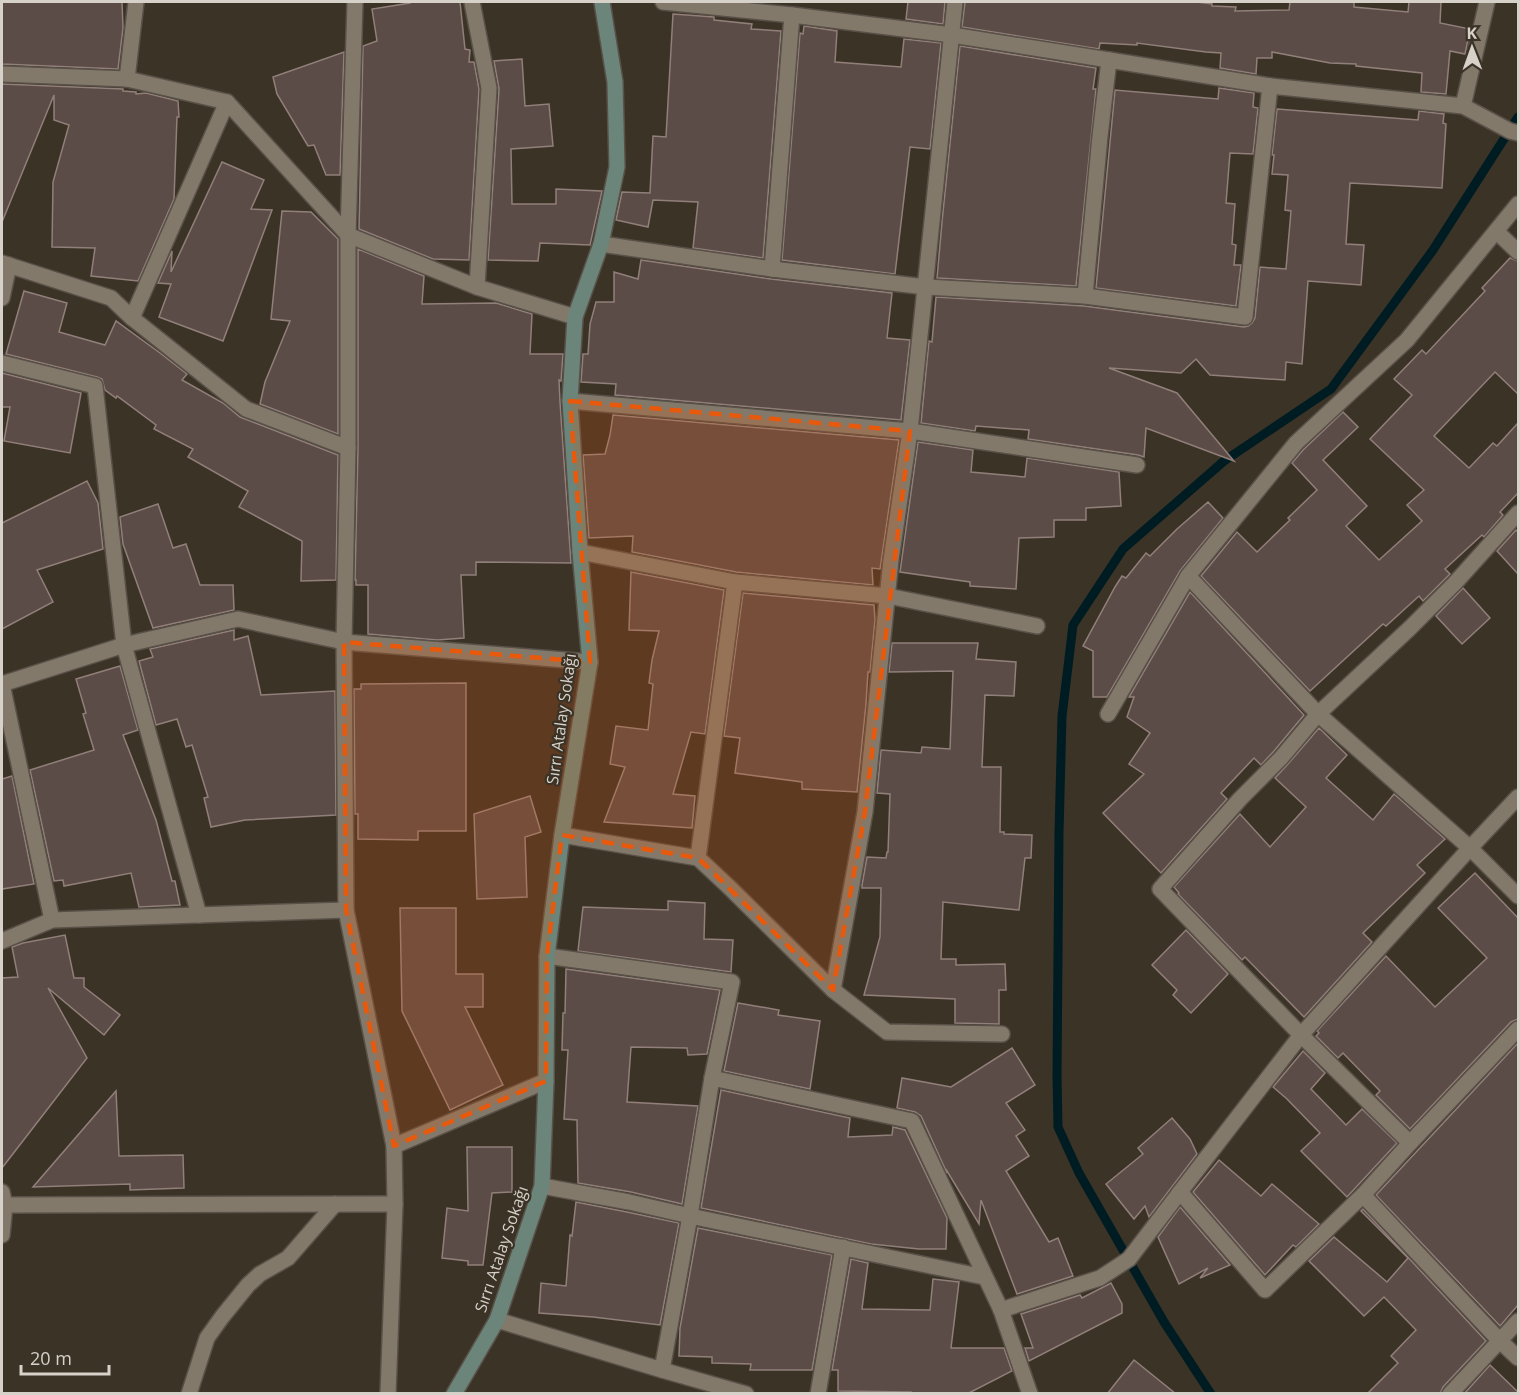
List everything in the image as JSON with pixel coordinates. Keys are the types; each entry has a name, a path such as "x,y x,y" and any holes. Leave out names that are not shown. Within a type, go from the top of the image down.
{"main road":[{"name":"Sırrı Atalay Sokağı","path":"454,1394 497,1320 542,1186 547,956 562,835 590,662 579,552 570,401 575,317 601,244 617,167 615,82 602,2"}],"street":[{"path":"127,79 136,2"},
{"path":"355,2 348,235 348,448 344,642 346,910 394,1146 395,1204 388,1394"},
{"path":"472,2 489,88 477,287"},
{"path":"663,2 952,35 1270,86 1463,106 1518,134"},
{"path":"833,990 865,812 891,560 910,431 926,287 955,2"},
{"path":"1463,106 1487,2"},
{"path":"772,269 792,15"},
{"path":"1085,296 1109,60"},
{"path":"2,74 127,79 227,102 348,235 477,287 575,317"},
{"path":"601,244 772,269 926,287 1085,296 1245,317 1270,86"},
{"path":"132,318 227,102"},
{"path":"1108,714 1188,576 1296,443 1407,340 1518,204"},
{"path":"1497,232 1518,252"},
{"path":"2,298 5,264 111,297 132,318 246,409 348,448"},
{"path":"2,363 95,386 124,645 199,915"},
{"path":"570,401 910,431 1137,465"},
{"path":"1410,1143 1301,1035 1160,889 1240,799 1281,758 1317,714 1425,613 1518,513"},
{"path":"579,552 735,582 888,596 1037,627"},
{"path":"1188,576 1317,714 1470,848 1518,896"},
{"path":"698,858 735,582"},
{"path":"52,920 2,684 124,645 238,619 344,642 590,662"},
{"path":"1001,1310 1100,1278 1129,1259 1301,1035 1518,797"},
{"path":"562,835 698,858 833,990 887,1032 1002,1034"},
{"path":"2,941 52,920 346,910"},
{"path":"547,956 732,982 712,1077 662,1370"},
{"path":"1180,1192 1265,1290 1363,1195 1518,1029"},
{"path":"712,1077 912,1121 1001,1310 1030,1394"},
{"path":"394,1146 546,1081"},
{"path":"542,1186 629,1202 984,1277"},
{"path":"1363,1195 1518,1358"},
{"path":"2,1235 3,1199 395,1204"},
{"path":"189,1394 207,1338 222,1317 260,1274 288,1258 335,1204"},
{"path":"818,1394 843,1247"},
{"path":"497,1320 746,1394"},
{"path":"1450,1394 1518,1322"}],"highlighted area":[{"path":"570,401 910,431 865,812 833,990 698,858 562,835 547,956 546,1081 394,1146 346,910 344,642 590,662"}],"building":[{"path":"2,2 122,2 123,28 118,69 2,64"},
{"path":"410,2 460,2 465,49 470,50 469,62 474,62 479,89 469,260 433,259 359,229 363,46 377,41 372,9"},
{"path":"908,2 945,2 943,24 906,19"},
{"path":"965,2 1197,2 1212,4 1212,6 1236,7 1235,11 1289,10 1290,2 1354,2 1354,7 1408,12 1409,2 1441,2 1440,23 1470,29 1465,54 1450,51 1446,94 1421,92 1422,73 1356,66 1356,64 1330,63 1272,52 1272,58 1257,58 1256,74 1220,68 1221,53 1137,43 1137,45 1100,43 1099,49 962,27"},
{"path":"673,14 714,17 714,20 752,24 751,29 781,31 763,258 693,248 698,202 653,200 648,227 616,220 622,192 650,193 653,136 666,137"},
{"path":"804,26 837,31 835,62 901,67 904,39 941,43 930,149 910,147 895,274 782,260 800,33 803,34"},
{"path":"960,46 1096,68 1093,89 1096,89 1076,286 937,278"},
{"path":"344,52 340,175 326,175 314,145 308,146 277,94 273,77"},
{"path":"522,59 525,106 549,104 553,146 511,149 512,204 556,204 556,189 602,191 590,245 540,243 538,261 488,260 499,89 494,61"},
{"path":"2,84 123,89 123,91 136,92 136,94 146,93 178,101 174,199 138,281 91,276 95,248 52,247 53,182 69,125 54,120 54,95 2,222"},
{"path":"1219,88 1254,93 1253,107 1258,108 1253,154 1230,153 1226,203 1235,204 1232,244 1236,245 1234,265 1241,265 1236,306 1096,288 1115,90 1218,99"},
{"path":"1277,109 1418,120 1419,111 1444,114 1443,123 1446,124 1442,188 1350,183 1346,244 1364,245 1361,285 1308,281 1302,364 1286,362 1285,380 1210,375 1196,359 1181,373 1109,368 1177,393 1234,461 1146,428 1144,457 1028,439 1029,430 976,426 975,431 921,423 936,297 1084,306 1244,327 1252,323 1255,318 1260,267 1286,269 1291,211 1285,210 1288,175 1272,174"},
{"path":"222,162 264,180 251,209 272,210 223,341 159,317 171,284 158,283 172,251 171,272"},
{"path":"282,211 311,212 338,239 338,434 260,404 265,382 290,321 271,319"},
{"path":"358,249 424,276 422,304 496,303 532,314 530,354 563,354 561,381 559,380 571,563 476,562 476,575 461,575 464,638 437,640 368,634 368,585 356,585 355,580 358,448"},
{"path":"1510,258 1518,261 1518,394 1495,372 1434,436 1469,468 1493,443 1497,446 1518,423 1518,493 1500,512 1503,515 1484,537 1482,535 1445,569 1450,574 1423,601 1419,596 1386,626 1383,624 1310,691 1201,576 1237,532 1257,552 1317,490 1292,463 1343,412 1358,427 1323,460 1367,506 1346,526 1379,560 1422,521 1407,505 1424,490 1370,439 1412,395 1394,379 1422,350 1426,354 1485,291 1482,288"},
{"path":"641,260 771,279 892,293 887,338 910,340 901,420 615,395 616,384 581,382 583,354 588,354 590,324 596,302 614,302 614,272 638,279"},
{"path":"24,291 67,303 59,332 105,345 116,321 187,374 182,380 223,403 240,417 338,455 336,580 301,581 302,541 239,507 248,491 188,457 193,449 154,429 156,425 117,396 116,398 105,390 102,379 6,354"},
{"path":"2,373 81,393 70,453 4,441 10,407 2,407"},
{"path":"613,415 899,440 880,569 872,568 873,585 736,572 632,552 633,536 589,538 583,455 605,454"},
{"path":"918,442 973,450 971,472 1025,477 1027,458 1119,472 1121,506 1086,508 1086,520 1054,520 1054,537 1019,538 1016,589 970,586 970,582 900,572"},
{"path":"87,481 98,503 103,549 37,570 53,602 2,629 2,523"},
{"path":"1208,502 1223,518 1180,571 1107,697 1093,697 1093,651 1083,646 1115,587 1122,576 1126,578 1146,553 1150,556"},
{"path":"158,504 173,548 186,544 200,585 233,585 234,610 153,628 123,544 120,517"},
{"path":"1516,530 1518,532 1518,574 1497,551"},
{"path":"631,572 724,590 705,734 691,732 673,794 695,796 692,828 604,822 625,767 610,764 616,726 648,730 653,684 649,683 659,631 629,630"},
{"path":"1463,588 1490,618 1462,644 1436,616"},
{"path":"1190,592 1304,715 1261,765 1254,758 1221,793 1227,799 1161,873 1103,813 1144,774 1129,764 1150,733 1127,717 1134,697 1129,697"},
{"path":"743,593 874,605 875,620 857,792 802,789 802,782 735,773 740,738 724,736"},
{"path":"234,630 234,640 248,636 261,695 335,691 336,815 245,820 211,827 204,798 208,797 192,745 186,747 177,719 156,725 139,661 153,657 150,649"},
{"path":"892,643 978,643 976,659 1016,662 1014,696 985,695 982,767 1001,767 1000,832 1032,835 1031,858 1025,858 1019,910 943,902 941,959 956,959 956,965 1005,964 1006,990 999,990 999,1024 955,1023 955,999 864,995 880,937 881,888 862,888 862,885 867,857 886,858 888,852 890,794 877,793 881,750 921,753 922,747 950,749 953,671 889,672"},
{"path":"120,666 138,730 123,735 156,820 180,905 139,907 131,873 64,886 63,880 54,881 30,770 94,750 83,714 86,713 76,679"},
{"path":"466,683 466,831 418,831 418,840 358,839 358,814 355,814 354,689 361,689 361,684"},
{"path":"1319,728 1347,755 1326,778 1373,820 1394,794 1445,839 1417,865 1425,873 1363,933 1372,942 1304,1017 1245,957 1242,960 1178,894 1174,887 1240,814 1270,847 1306,807 1275,778"},
{"path":"12,776 34,884 2,889 2,779"},
{"path":"530,796 541,832 525,837 527,897 477,899 474,814"},
{"path":"1475,873 1518,918 1518,1019 1511,1022 1410,1129 1376,1095 1380,1091 1343,1053 1338,1058 1316,1036 1319,1033 1317,1031 1386,956 1435,1007 1487,958 1438,908"},
{"path":"668,901 705,903 704,939 733,940 731,972 578,951 583,907 668,910"},
{"path":"400,908 456,908 456,974 483,974 483,1007 465,1007 503,1085 450,1110 402,1011"},
{"path":"1186,930 1228,974 1191,1013 1173,995 1177,990 1152,965"},
{"path":"65,935 74,978 84,978 84,987 120,1015 104,1035 48,988 87,1058 2,1168 2,978 18,977 12,947"},
{"path":"566,969 720,990 707,1054 688,1055 687,1048 631,1047 627,1102 698,1106 682,1204 578,1183 577,1120 564,1119 568,1050 562,1050"},
{"path":"738,1003 779,1010 778,1015 820,1021 810,1089 724,1071"},
{"path":"1518,1043 1518,1305 1500,1326 1376,1195"},
{"path":"1012,1048 1035,1085 1006,1103 1025,1130 1016,1136 1029,1156 1006,1171 1049,1242 1058,1238 1073,1276 1017,1294 981,1200 979,1224 947,1171 947,1173 921,1116 915,1112 897,1108 902,1078 951,1087"},
{"path":"1303,1051 1325,1073 1311,1089 1346,1125 1362,1109 1397,1143 1347,1197 1301,1151 1320,1133 1273,1087"},
{"path":"721,1090 850,1118 848,1137 892,1135 893,1127 905,1130 947,1218 946,1249 871,1244 701,1208"},
{"path":"116,1091 119,1156 183,1155 184,1188 130,1190 130,1184 33,1187"},
{"path":"1172,1118 1190,1139 1197,1154 1149,1217 1145,1206 1134,1219 1106,1184 1143,1154 1138,1148"},
{"path":"467,1147 512,1147 512,1192 492,1193 483,1265 468,1265 468,1261 442,1258 447,1208 468,1211"},
{"path":"1219,1160 1261,1196 1272,1184 1319,1224 1296,1247 1293,1245 1265,1275 1193,1192"},
{"path":"576,1202 679,1223 660,1325 539,1313 541,1283 566,1286 570,1235 572,1236"},
{"path":"1180,1207 1230,1265 1200,1278 1208,1268 1179,1284 1158,1237"},
{"path":"1363,1209 1486,1341 1443,1387 1440,1394 1367,1394 1398,1363 1391,1356 1416,1330 1384,1297 1364,1316 1309,1261 1334,1237 1387,1282 1408,1258 1361,1211"},
{"path":"698,1228 832,1255 812,1370 750,1370 751,1364 712,1363 712,1357 679,1356 680,1328"},
{"path":"851,1259 868,1263 862,1309 930,1310 933,1279 959,1282 951,1348 1004,1348 1012,1371 967,1394 838,1391 838,1370 832,1370"},
{"path":"1111,1283 1122,1304 1122,1313 1029,1361 1025,1348 1033,1348 1021,1314 1080,1295 1082,1298"},
{"path":"1134,1360 1176,1394 1107,1394"},
{"path":"1490,1365 1518,1392 1518,1394 1464,1394"}],"waterway":[{"path":"1211,1394 1164,1322 1079,1173 1058,1127 1059,833 1062,716 1073,625 1123,549 1224,461 1331,389 1433,250 1518,117"}]}
